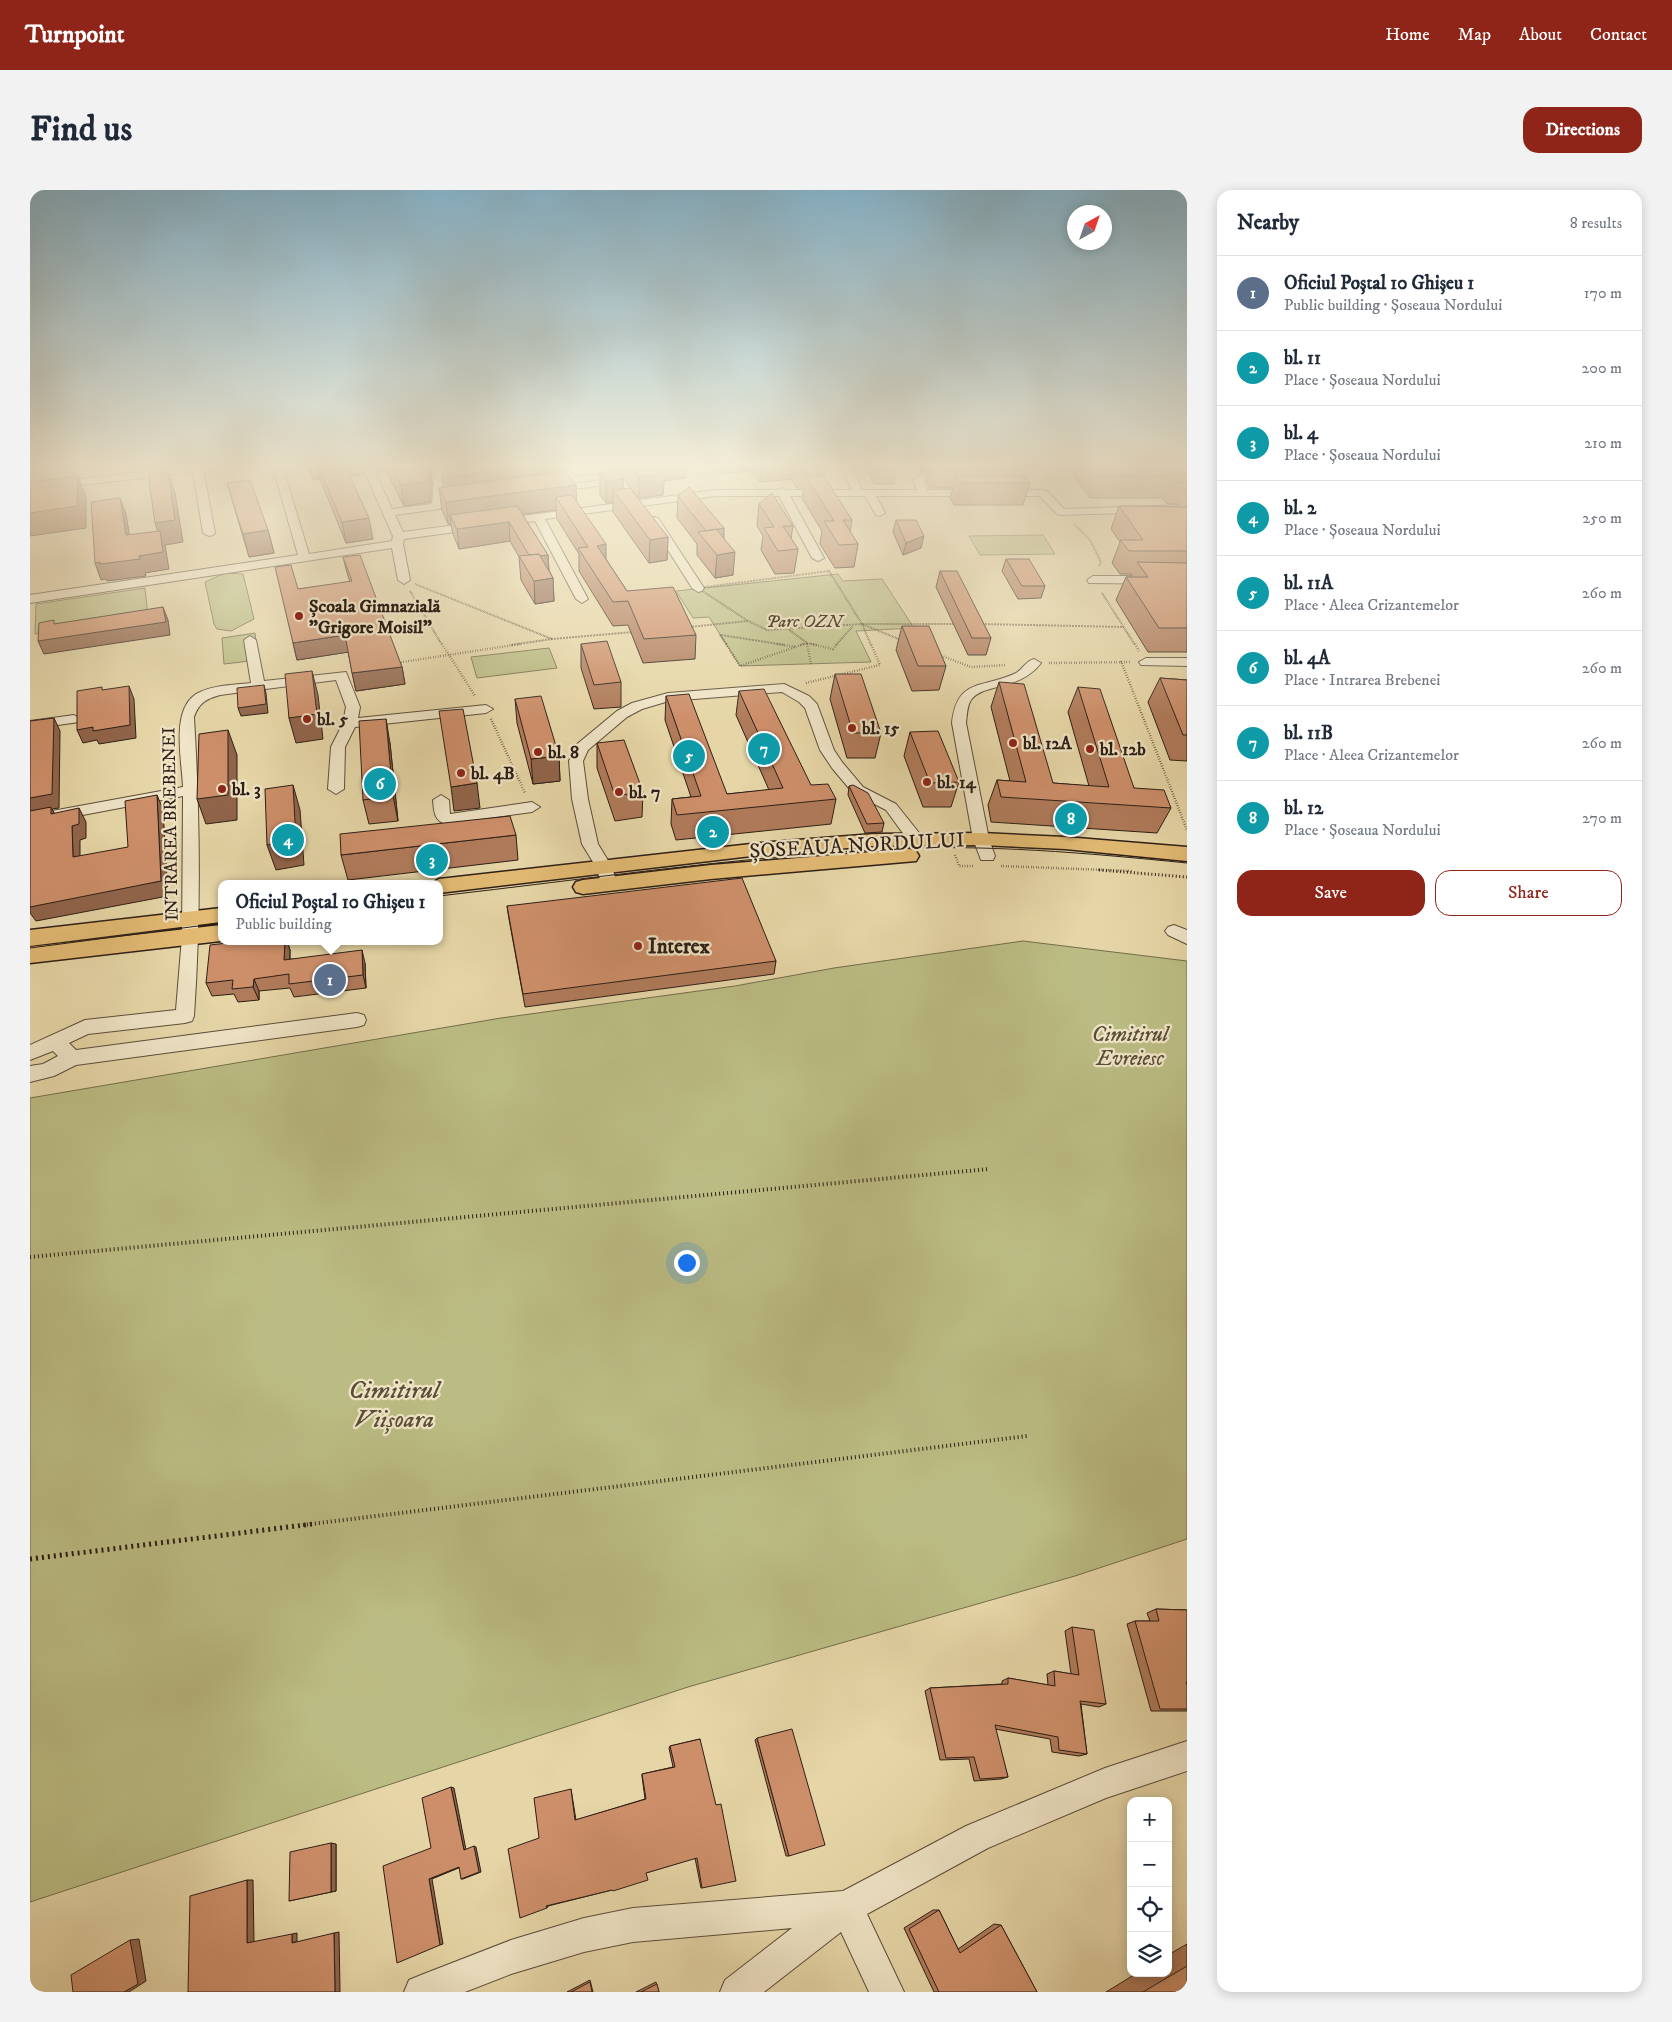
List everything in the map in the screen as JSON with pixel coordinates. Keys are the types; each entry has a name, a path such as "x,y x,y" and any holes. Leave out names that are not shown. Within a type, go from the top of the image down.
{"main road":[{"name":"ȘOSEAUA NORDULUI","path":"443,902 607,875 841,842 916,839 1187,869"},
{"name":"ȘOSEAUA NORDULUI","path":"443,886 607,875 719,871 984,848 1065,843 1187,854"},
{"path":"30,955 190,928 218,916"},
{"path":"30,938 190,928 218,933"}],"street":[{"path":"303,552 305,558"},
{"path":"30,599 336,552"},
{"path":"400,552 404,580"},
{"path":"557,552 582,599"},
{"path":"674,552 698,588"},
{"path":"815,552 818,558"},
{"path":"1093,580 1187,580"},
{"path":"250,640 258,686"},
{"path":"1146,662 1187,662"},
{"path":"984,848 959,723 959,711 966,698 976,688 1002,683 1021,676 1034,663"},
{"name":"INTRAREA BREBENEI","path":"56,1042 85,1027 185,1016 190,928 188,717 192,704 203,696 218,691 341,675 353,707 350,723"},
{"path":"607,875 590,844 580,799 576,761 581,748 622,714 650,702 668,697 784,688 804,699 812,707 827,750 858,790 891,808 916,839"},
{"path":"336,789 338,747 350,723 486,709"},
{"path":"30,725 74,719"},
{"path":"30,820 190,790"},
{"path":"441,800 442,814 446,819 532,807"},
{"path":"30,1074 47,1071 72,1058 357,1020"},
{"path":"30,1053 56,1042 72,1058"},
{"path":"737,1992 846,1907 977,1837 1105,1782 1187,1756"},
{"path":"420,1992 511,1957 584,1935 633,1925 846,1907"},
{"path":"846,1907 887,1992"}],"path":[{"path":"1096,552 1101,562 1093,580 1146,662"},
{"path":"698,588 829,571 862,624 880,665 784,688"},
{"path":"404,580 552,640"},
{"path":"404,580 448,655 473,694 486,709 532,807"},
{"path":"698,588 748,621 766,630 862,624 960,624"},
{"path":"680,628 748,621"},
{"path":"862,624 907,642"},
{"path":"979,624 1124,627"},
{"path":"787,629 807,643 833,649 853,626"},
{"path":"393,664 552,640 640,631"},
{"path":"797,647 720,635 740,666 797,647 807,643"},
{"path":"807,643 811,664"},
{"path":"934,653 971,667 1034,663 1146,662"},
{"path":"1121,661 1187,830"},
{"path":"30,1257 989,1170"},
{"path":"30,1559 1027,1436"}],"green space":[{"path":"978,552 1054,552 1055,554 980,555"},
{"path":"225,573 243,574 254,619 231,631 217,629 214,624 205,582"},
{"name":"Parc OZN","path":"838,574 843,581 882,579 914,628 856,631 871,662 740,666 709,617 693,618 676,591"},
{"path":"145,588 148,617 35,634 36,604"},
{"path":"255,633 258,660 224,664 222,638"},
{"path":"549,648 557,668 477,678 471,657"},
{"name":"Cimitirul Viișoara","path":"1023,941 1187,961 1187,1539 1075,1576 688,1687 30,1902 30,1098 501,1018 735,986 834,968"}],"building":[{"path":"94,552 162,552 139,556 140,559 95,563"},
{"path":"527,552 546,552 548,555 540,556 539,554 529,555"},
{"path":"581,552 601,552 627,591 673,587 696,635 644,639 628,601 613,602"},
{"path":"715,552 734,552 717,555"},
{"path":"539,554 553,578 534,581 519,556"},
{"path":"360,555 402,667 352,673 345,635 293,643 275,567 291,565 298,589 352,581 343,557"},
{"path":"1006,559 1029,559 1045,586 1022,586"},
{"path":"1137,562 1187,563 1187,628 1159,628 1126,577 1148,577"},
{"path":"940,571 957,571 991,638 972,638"},
{"path":"163,607 166,622 38,641 39,623 54,620 54,624"},
{"path":"902,626 929,626 946,666 918,666"},
{"path":"607,641 621,682 594,685 581,644"},
{"path":"312,671 317,714 289,718 285,674"},
{"path":"835,674 861,674 881,733 853,733"},
{"path":"1160,678 1187,680 1187,735 1183,735"},
{"path":"999,682 1024,684 1053,783 1109,787 1078,687 1100,689 1134,788 1164,790 1171,808 1001,797 997,780 1026,782"},
{"path":"264,685 266,704 238,708 237,688"},
{"path":"129,686 130,725 93,731 93,727 77,730 77,691 102,687 102,690"},
{"path":"764,689 811,785 828,784 836,799 677,815 672,799 701,796 666,696 689,694 727,794 783,788 739,691"},
{"path":"541,696 559,756 531,759 515,699"},
{"name":"bl. 4B","path":"463,709 477,783 451,787 439,711"},
{"path":"54,718 52,794 30,798 30,721"},
{"path":"386,719 393,796 363,800 359,721"},
{"path":"228,730 228,795 197,799 199,734"},
{"path":"938,731 959,782 930,783 910,732"},
{"path":"624,740 643,792 615,796 597,743"},
{"path":"293,785 296,840 267,845 265,789"},
{"path":"853,785 868,793 884,823 867,824 849,786"},
{"path":"157,795 161,881 30,907 30,811 51,807 51,814 79,808 79,824 72,826 73,857 128,847 125,801"},
{"path":"510,816 516,835 341,855 340,834"},
{"name":"Interex","path":"742,878 776,961 523,994 507,906"},
{"path":"210,945 285,945 284,960 362,950 363,975 289,984 289,974 254,979 253,987 232,989 233,980 206,983"},
{"path":"1156,1609 1187,1610 1187,1709 1160,1709 1135,1621 1159,1621"},
{"path":"1072,1627 1094,1630 1106,1704 1080,1701 1087,1754 1059,1750 1058,1737 995,1725 1008,1777 980,1779 974,1757 946,1758 930,1688 1008,1684 1008,1678 1055,1686 1054,1671 1079,1675"},
{"path":"792,1729 825,1845 789,1856 757,1738"},
{"path":"700,1739 716,1805 721,1804 736,1881 702,1888 697,1858 646,1873 648,1880 613,1891 546,1906 547,1908 520,1918 508,1849 539,1838 534,1798 571,1789 575,1820 646,1799 642,1774 675,1767 670,1746"},
{"path":"451,1787 464,1850 474,1846 479,1872 461,1879 459,1867 429,1879 440,1945 397,1963 383,1866 431,1848 422,1798"},
{"path":"331,1843 331,1892 289,1901 290,1852"},
{"path":"247,1880 247,1943 292,1934 292,1943 334,1933 335,1992 188,1992 190,1896"},
{"path":"939,1910 960,1953 1001,1925 1037,1992 939,1992 909,1929"},
{"path":"130,1940 138,1984 124,1992 73,1992 71,1975"},
{"path":"1187,1966 1187,1992 1143,1992 1168,1977 1172,1977 1172,1975"},
{"path":"590,1982 592,1992 571,1992"},
{"path":"657,1984 659,1992 641,1992"}],"tram line":[{"path":"443,896 774,857 886,849 999,849 1074,853 1187,863"},
{"path":"30,948 218,923"}],"place":[{"name":"Școala Gimnazială \"Grigore Moisil\"","path":"299,616"},
{"name":"bl. 5","path":"307,719"},
{"name":"bl. 15","path":"852,728"},
{"name":"bl. 12A","path":"1013,743"},
{"name":"bl. 11B","path":"764,749"},
{"name":"bl. 12b","path":"1090,749"},
{"name":"bl. 8","path":"538,752"},
{"name":"bl. 11A","path":"689,756"},
{"name":"bl. 4B","path":"461,773"},
{"name":"bl. 14","path":"927,782"},
{"name":"bl. 4A","path":"380,784"},
{"name":"bl. 3","path":"222,789"},
{"name":"bl. 7","path":"619,792"},
{"name":"bl. 12","path":"1071,819"},
{"name":"bl. 11","path":"713,832"},
{"name":"bl. 2","path":"288,840"},
{"name":"bl. 4","path":"432,860"},
{"name":"Interex","path":"638,946"},
{"name":"Oficiul Poștal 10 Ghișeu 1","path":"330,980"}],"park label":[{"name":"Cimitirul Evreiesc","path":"1130,1046"}]}
